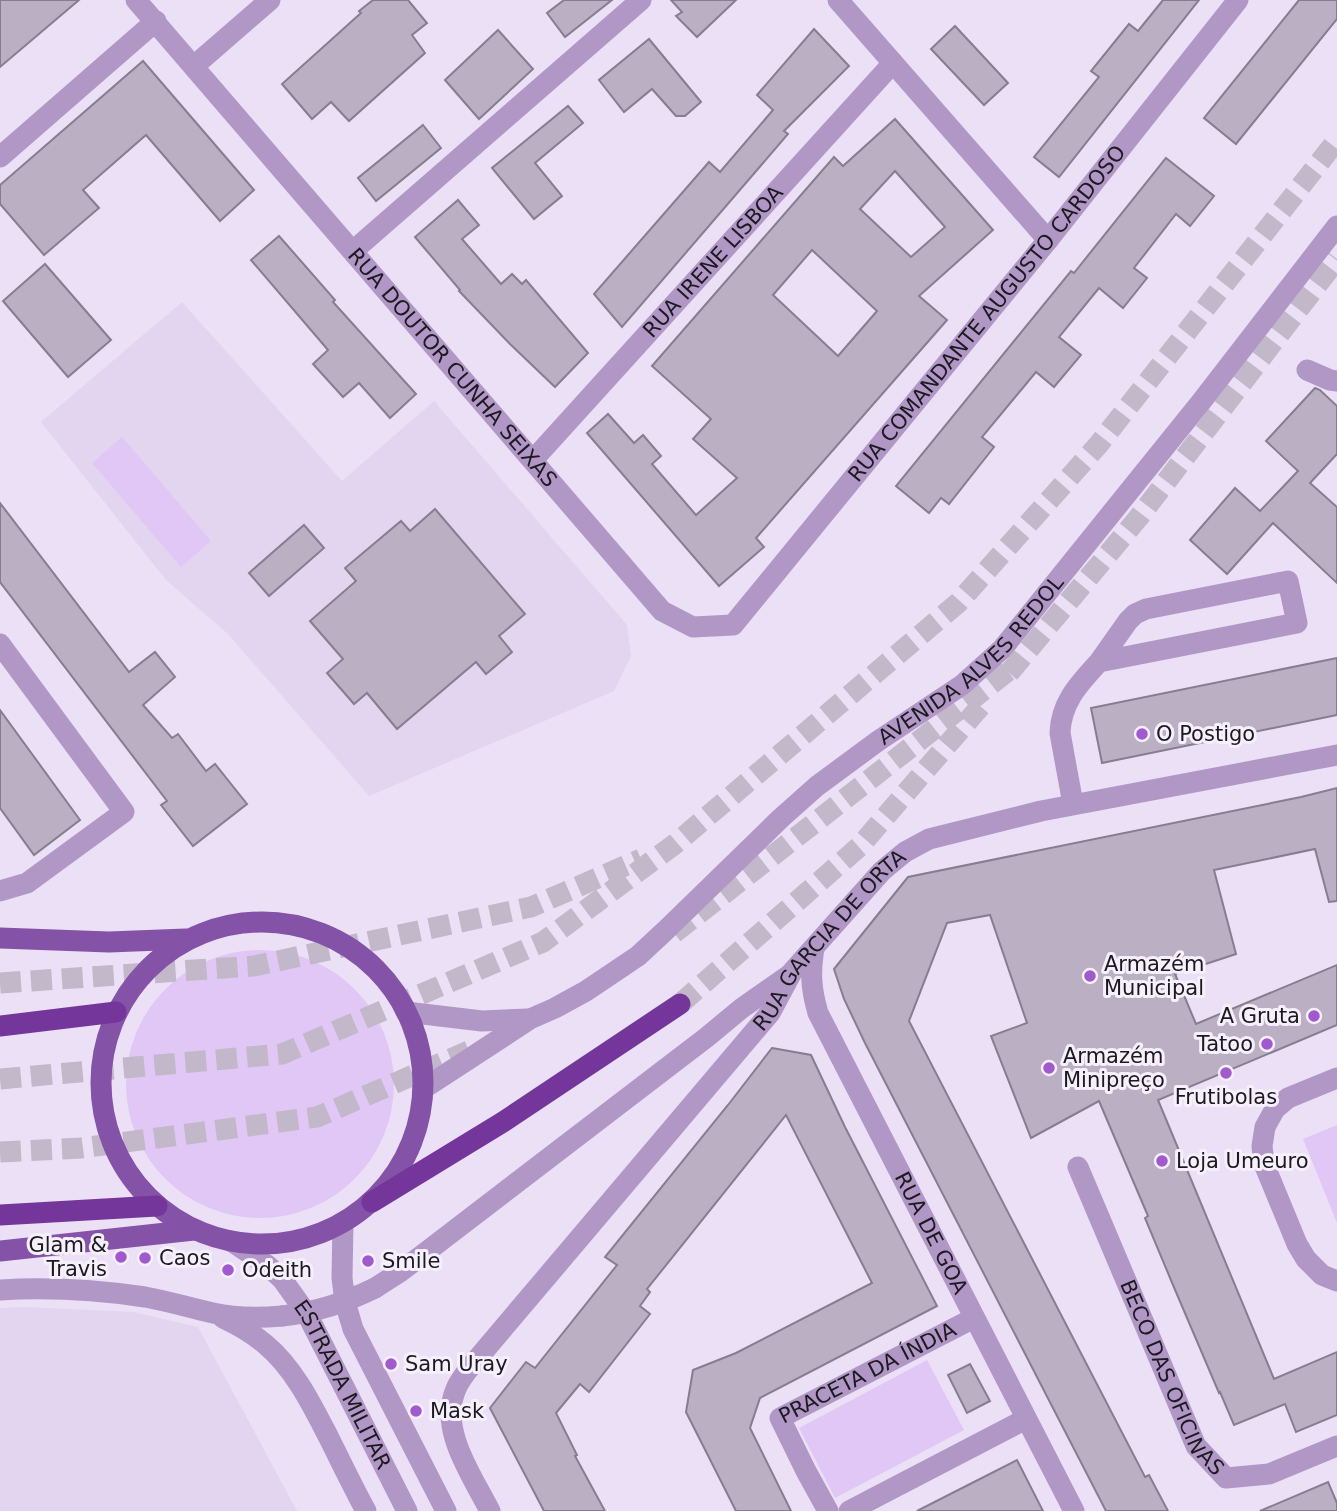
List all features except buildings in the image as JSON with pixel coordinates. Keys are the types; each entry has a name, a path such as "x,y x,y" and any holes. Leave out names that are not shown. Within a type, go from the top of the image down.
{"highway":[{"path":"372,1202 503,1122 681,1004"},
{"path":"0,1026 116,1012"},
{"path":"0,1215 157,1206"}],"main road":[{"path":"0,937 109,942 186,939 227,925 270,921 311,929 350,948 383,976 406,1012 420,1050 423,1089 416,1131 398,1169 372,1202 342,1223 306,1239 269,1244 231,1241 194,1230 157,1206 128,1175 109,1136 100,1095 103,1053 116,1012 145,970 186,939"},
{"path":"0,1251 194,1230"}],"street":[{"name":"RUA DOUTOR CUNHA SEIXAS","path":"136,0 662,611 693,627 733,625"},
{"path":"194,66 270,0"},
{"path":"354,251 641,0"},
{"path":"838,0 1048,240"},
{"name":"RUA COMANDANTE AUGUSTO CARDOSO","path":"733,625 1048,240 1238,0"},
{"path":"0,158 156,21"},
{"name":"RUA IRENE LISBOA","path":"533,460 893,63"},
{"name":"AVENIDA ALVES REDOL","path":"423,1089 530,1019 586,992 638,956 780,818 817,786 962,685 1002,649 1244,348 1337,226"},
{"path":"1307,370 1337,381"},
{"path":"1073,804 1060,733 1065,704 1100,663 1128,621 1146,609 1288,581 1297,623 1100,663"},
{"path":"0,644 124,812 27,883 0,891"},
{"name":"RUA GARCIA DE ORTA","path":"491,1511 461,1454 452,1428 451,1404 467,1371 770,1013 792,972 893,860 915,845 943,834 1073,804 1337,755"},
{"name":"RUA DE GOA","path":"814,948 810,970 811,992 817,1013 1074,1511"},
{"path":"0,1290 82,1289 147,1297 215,1314 261,1318 307,1313 354,1298 375,1288 411,1263 707,1037 742,1007 792,972"},
{"name":"AVENIDA ALVES REDOL","path":"406,1012 472,1021 530,1019"},
{"path":"1337,1078 1289,1098 1275,1109 1265,1127 1262,1146 1264,1164 1297,1244 1306,1259 1322,1275 1337,1282"},
{"name":"BECO DAS OFICINAS","path":"1078,1167 1196,1446 1226,1478 1269,1474 1337,1446"},
{"name":"ESTRADA MILITAR","path":"342,1223 342,1278 345,1301 354,1328 446,1511"},
{"name":"ESTRADA MILITAR","path":"231,1241 267,1265 294,1294 307,1314 407,1511"},
{"path":"215,1314 245,1329 278,1356 312,1406 366,1511"},
{"name":"PRACETA DA ÍNDIA","path":"828,1511 780,1419 974,1318"},
{"path":"849,1511 1026,1419"}],"shaded area":[{"path":"182,302 342,481 434,401 627,625 631,656 614,691 369,796 228,634 166,580 41,422"},
{"path":"122,437 211,541 181,567 92,463"},
{"path":"247,950 273,950 299,955 323,965 355,989 372,1009 389,1045 394,1084 389,1123 372,1159 355,1179 335,1196 299,1213 273,1218 247,1218 221,1213 197,1203 175,1188 156,1169 141,1147 131,1123 126,1097 126,1071 131,1045 141,1021 156,999 175,980 197,965 221,955"},
{"path":"1337,1125 1337,1223 1303,1139"},
{"path":"0,1308 133,1312 198,1327 297,1511 0,1511"},
{"path":"927,1360 964,1430 835,1498 799,1428"}],"tunnel":[{"path":"0,1079 282,1054 543,942 675,844 958,603 1099,444 1337,140"},
{"path":"1009,673 1139,517 1337,259"},
{"path":"674,933 1017,664"},
{"path":"680,1004 860,846 986,700"},
{"path":"0,983 254,966 531,907 641,859"},
{"path":"0,1152 81,1148 317,1117 469,1051"}],"place":[{"name":"O Postigo","path":"1142,734"},
{"name":"Armazém Municipal","path":"1090,976"},
{"name":"A Gruta","path":"1314,1016"},
{"name":"Tatoo","path":"1267,1044"},
{"name":"Armazém Minipreço","path":"1049,1068"},
{"name":"Frutibolas","path":"1226,1073"},
{"name":"Loja Umeuro","path":"1162,1161"},
{"name":"Glam & Travis","path":"121,1257"},
{"name":"Caos","path":"145,1258"},
{"name":"Smile","path":"368,1261"},
{"name":"Odeith","path":"228,1270"},
{"name":"Sam Uray","path":"391,1364"},
{"name":"Mask","path":"416,1411"}]}
